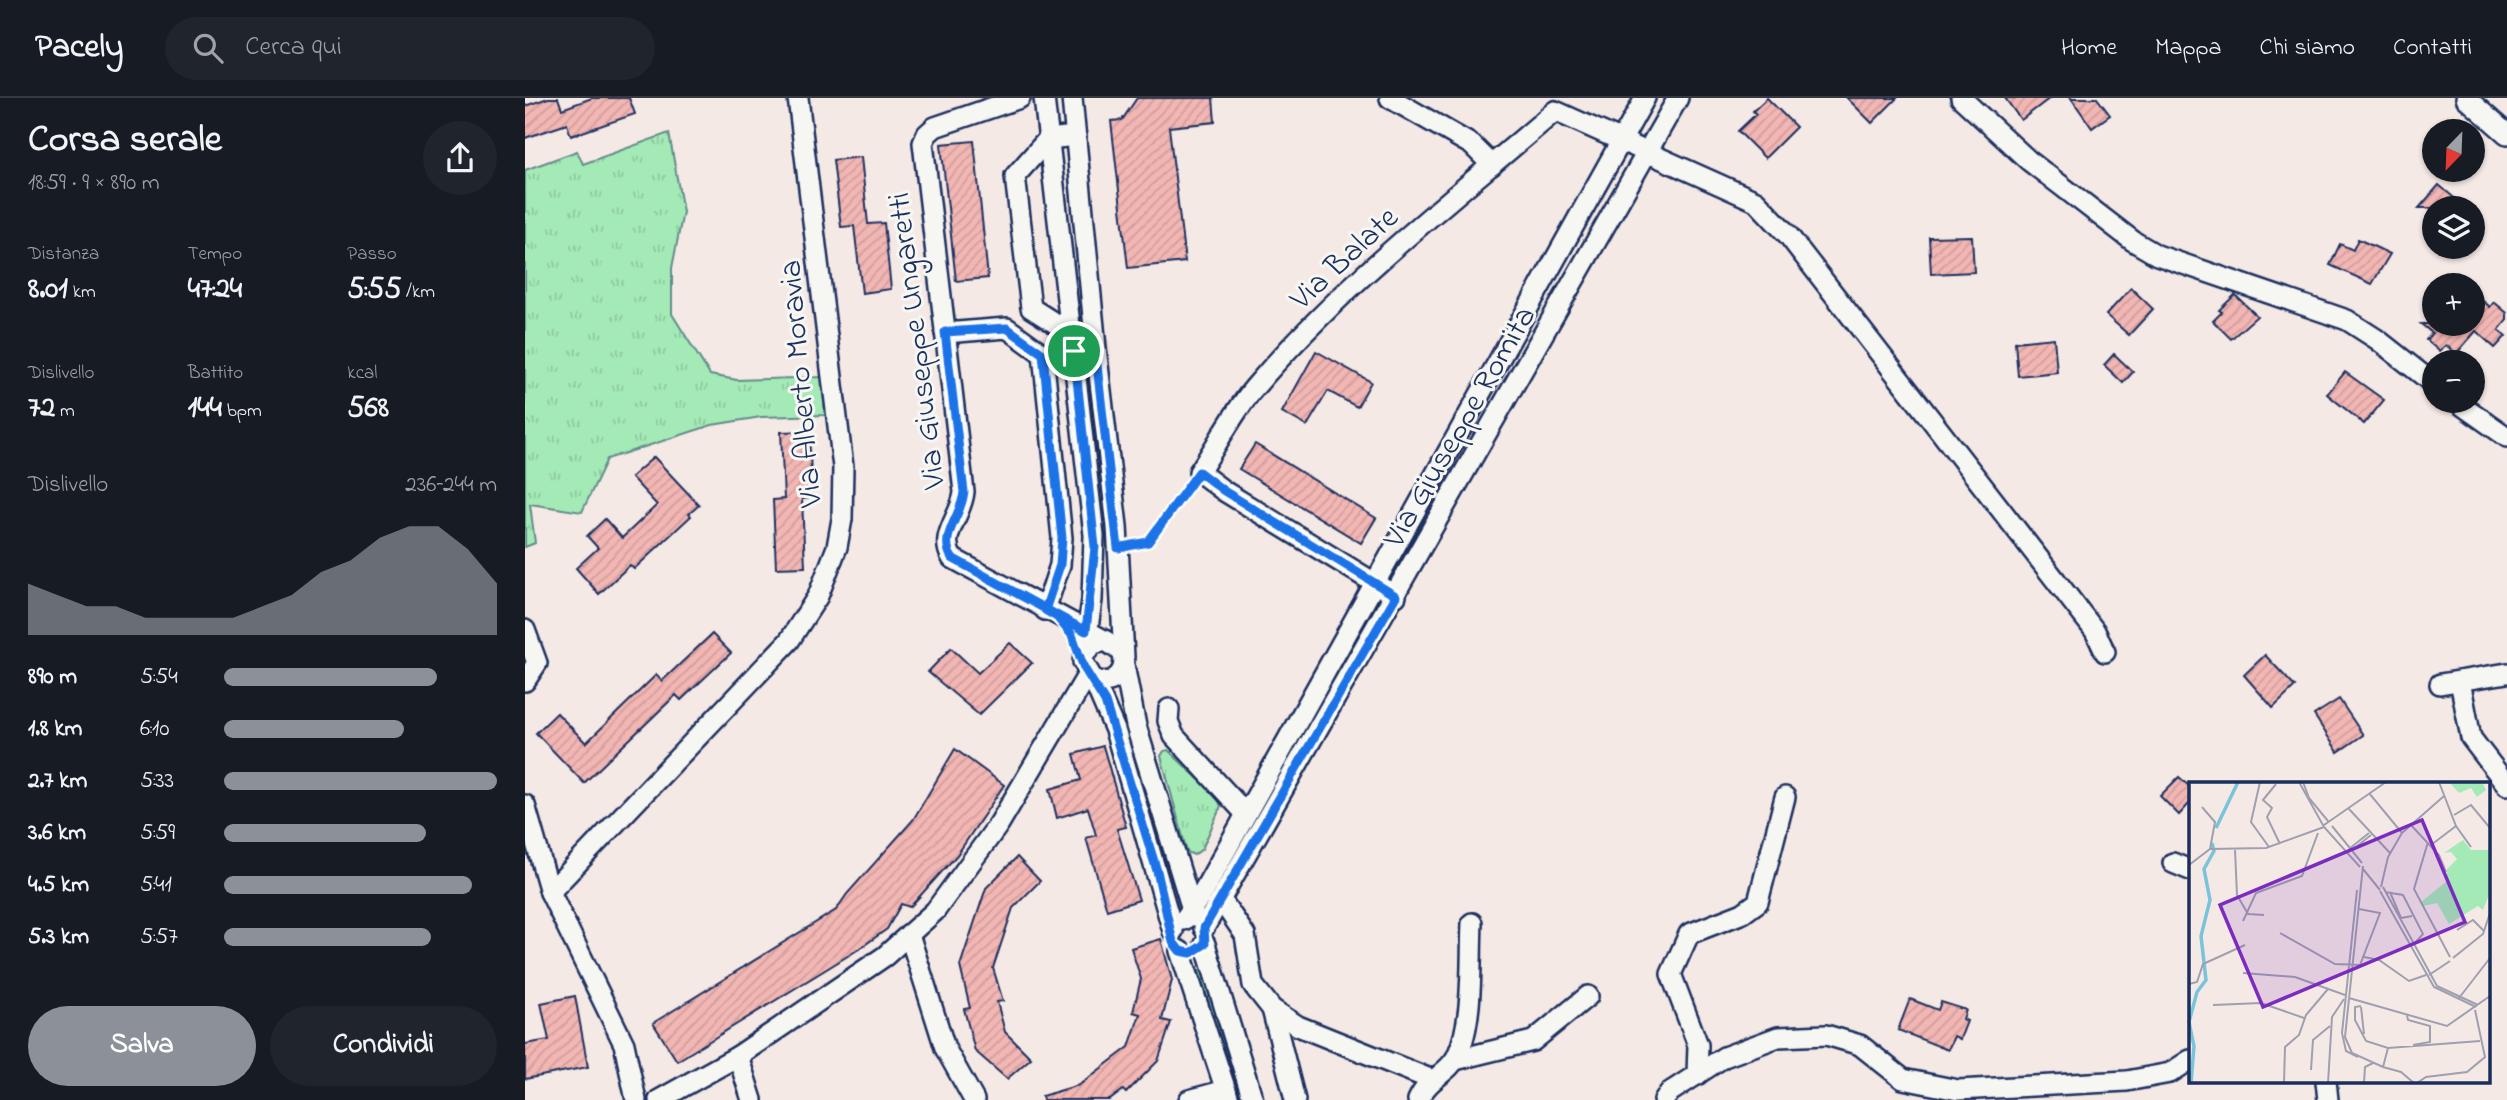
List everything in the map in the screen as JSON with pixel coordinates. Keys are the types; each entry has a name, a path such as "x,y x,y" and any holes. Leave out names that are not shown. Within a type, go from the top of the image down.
{"street":[{"name":"Via Alberto Moravia","path":"550,892 772,663 818,596 837,547 844,492 843,467 798,98"},
{"name":"Via Giuseppe Ungaretti","path":"1020,98 935,127 927,134 923,143 964,492 960,512 949,531 947,551 952,558 1051,614"},
{"path":"1044,98 1095,547 1086,631 1087,667"},
{"path":"1072,98 1095,348 1118,548 1124,662 1136,726 1192,925 1191,953 1180,951 1227,1095 1189,1100"},
{"path":"1390,98 1472,145 1492,165"},
{"name":"Via Giuseppe Romita","path":"1192,925 1229,844 1645,98"},
{"name":"Via Giuseppe Romita","path":"1192,925 1222,901 1678,98"},
{"path":"1961,98 2028,160 2133,241 2157,255 2347,320 2422,375"},
{"path":"2466,98 2507,134"},
{"name":"Via Balate","path":"1199,472 1252,390 1316,321 1562,105 1622,140 1756,201 1788,235 2095,631 2105,652"},
{"path":"1076,136 1048,139 1015,176 1016,190 1031,308 1073,342 1095,348"},
{"path":"945,332 1007,328 1043,354 1062,538 1051,614"},
{"path":"1078,385 1100,382"},
{"path":"2473,413 2507,437"},
{"path":"1199,472 1224,491 1396,596"},
{"path":"1425,495 1446,508"},
{"path":"1051,614 1118,646 1124,662"},
{"path":"1051,614 1072,635 1115,730 1192,925 1253,1100"},
{"path":"525,630 537,663 525,681"},
{"path":"659,1100 738,1056 884,956 935,911 999,824 1087,667 1093,644 1106,641"},
{"path":"1087,667 1112,681 1124,662"},
{"path":"2440,684 2507,673"},
{"path":"2460,681 2471,738 2507,785"},
{"path":"1169,709 1168,721 1174,736 1246,814"},
{"path":"1269,772 1287,783"},
{"path":"1697,1074 1697,1045 1671,974 1689,934 1744,913 1758,902 1785,797"},
{"path":"525,805 532,863 550,892 624,1044 636,1100"},
{"path":"1177,864 1191,882 1198,881 1206,876 1229,844"},
{"path":"1222,901 1244,935 1253,985 1272,1009 1298,1026 1430,1079"},
{"path":"1455,1060 1465,1037 1472,923"},
{"path":"909,934 946,1048 974,1100"},
{"path":"1418,1100 1430,1079 1455,1060 1533,1041 1588,996"},
{"path":"1272,1009 1295,1100"},
{"path":"1664,1100 1670,1093 1724,1057 1778,1037 1826,1035 1860,1045 1903,1079 1958,1090 2126,1081 2169,1073 2189,1061"},
{"path":"738,1056 752,1100"},
{"path":"2326,1082 2328,1100"}],"path":[{"path":"1118,548 1148,542 1199,472"}],"green space":[{"path":"669,133 683,212 672,268 672,314 710,375 737,380 822,377 826,415 761,417 712,425 607,459 582,512 530,504 535,543 525,547 525,170 577,151 583,164"},
{"path":"1168,750 1217,797 1221,806 1202,849 1194,855 1187,852 1161,756"},
{"path":"1204,969 1245,1100 1239,1100 1199,971"}],"building":[{"path":"548,98 558,98 562,109 592,98 629,98 635,114 571,136 567,124 525,138 525,106"},
{"path":"1137,98 1213,98 1215,122 1169,127 1185,262 1128,268 1111,121 1122,120"},
{"path":"1767,98 1796,127 1765,158 1738,131 1756,114 1753,111"},
{"path":"1847,98 1897,98 1872,123"},
{"path":"2005,98 2050,98 2021,120"},
{"path":"2071,98 2097,98 2110,115 2092,128"},
{"path":"974,141 988,278 956,281 941,144"},
{"path":"861,157 868,224 884,223 891,289 862,293 854,226 841,227 833,160"},
{"path":"2439,185 2452,196 2429,196"},
{"path":"1972,236 1974,272 1931,274 1929,237"},
{"path":"2358,239 2390,254 2372,284 2330,265 2340,244 2353,250"},
{"path":"2131,288 2153,309 2129,335 2106,315"},
{"path":"2235,295 2257,316 2231,339 2213,321 2222,312 2219,310"},
{"path":"2494,302 2507,313 2507,320 2499,330 2506,336 2495,348 2482,336 2485,336 2485,303 2490,307"},
{"path":"2429,336 2472,336 2459,350 2452,350 2446,345 2438,350 2426,340"},
{"path":"2054,338 2057,372 2018,376 2015,342"},
{"path":"1316,351 1371,382 1357,407 1328,391 1307,426 1282,412"},
{"path":"2114,354 2133,372 2123,383 2104,365"},
{"path":"2345,372 2384,400 2364,424 2327,394"},
{"path":"809,431 812,498 802,499 805,567 776,568 773,500 784,499 781,432"},
{"path":"1255,444 1376,518 1361,543 1239,469"},
{"path":"654,457 699,505 689,514 691,516 634,569 630,565 599,594 576,568 598,548 587,536 605,519 622,538 657,505 631,477"},
{"path":"712,634 731,653 681,700 676,695 584,783 536,733 557,713 586,743 656,675 662,681"},
{"path":"1010,643 1032,663 979,715 928,672 951,648 978,673"},
{"path":"2265,655 2295,687 2273,708 2244,675"},
{"path":"2339,699 2363,735 2338,752 2314,715"},
{"path":"1103,746 1126,827 1117,829 1139,900 1107,910 1086,838 1096,835 1088,808 1057,818 1050,789 1081,780 1074,754"},
{"path":"955,749 1004,785 957,855 910,907 901,904 887,929 677,1061 653,1023 836,910 913,820"},
{"path":"2179,777 2189,786 2189,804 2179,815 2160,796"},
{"path":"1017,857 1040,881 1013,908 993,968 1003,1001 997,1002 1005,1032 1031,1058 1007,1079 975,1051 964,1009 970,1008 960,966 986,888"},
{"path":"1161,939 1172,980 1162,1020 1171,1022 1158,1061 1126,1093 1123,1090 1110,1100 1043,1100 1042,1096 1079,1085 1129,1047 1140,1014 1133,1012 1141,979 1131,948"},
{"path":"575,996 588,1067 525,1079 525,1044 549,1040 541,1003"},
{"path":"1910,999 1938,1010 1941,1002 1966,1010 1963,1019 1967,1021 1960,1039 1954,1036 1948,1050 1898,1030"}],"route":[{"path":"1074,351 1095,348 1118,548 1148,542 1199,472 1224,491 1396,596 1204,928 1205,944 1197,952 1180,951 1173,942 1173,931 1157,871 1105,702 1084,668 1072,635 1057,617 1045,610 1060,565 1062,538 1043,354 1007,328 945,332 964,492 960,512 949,531 947,551 952,558 1057,617 1086,631 1095,547 1074,351"}]}
